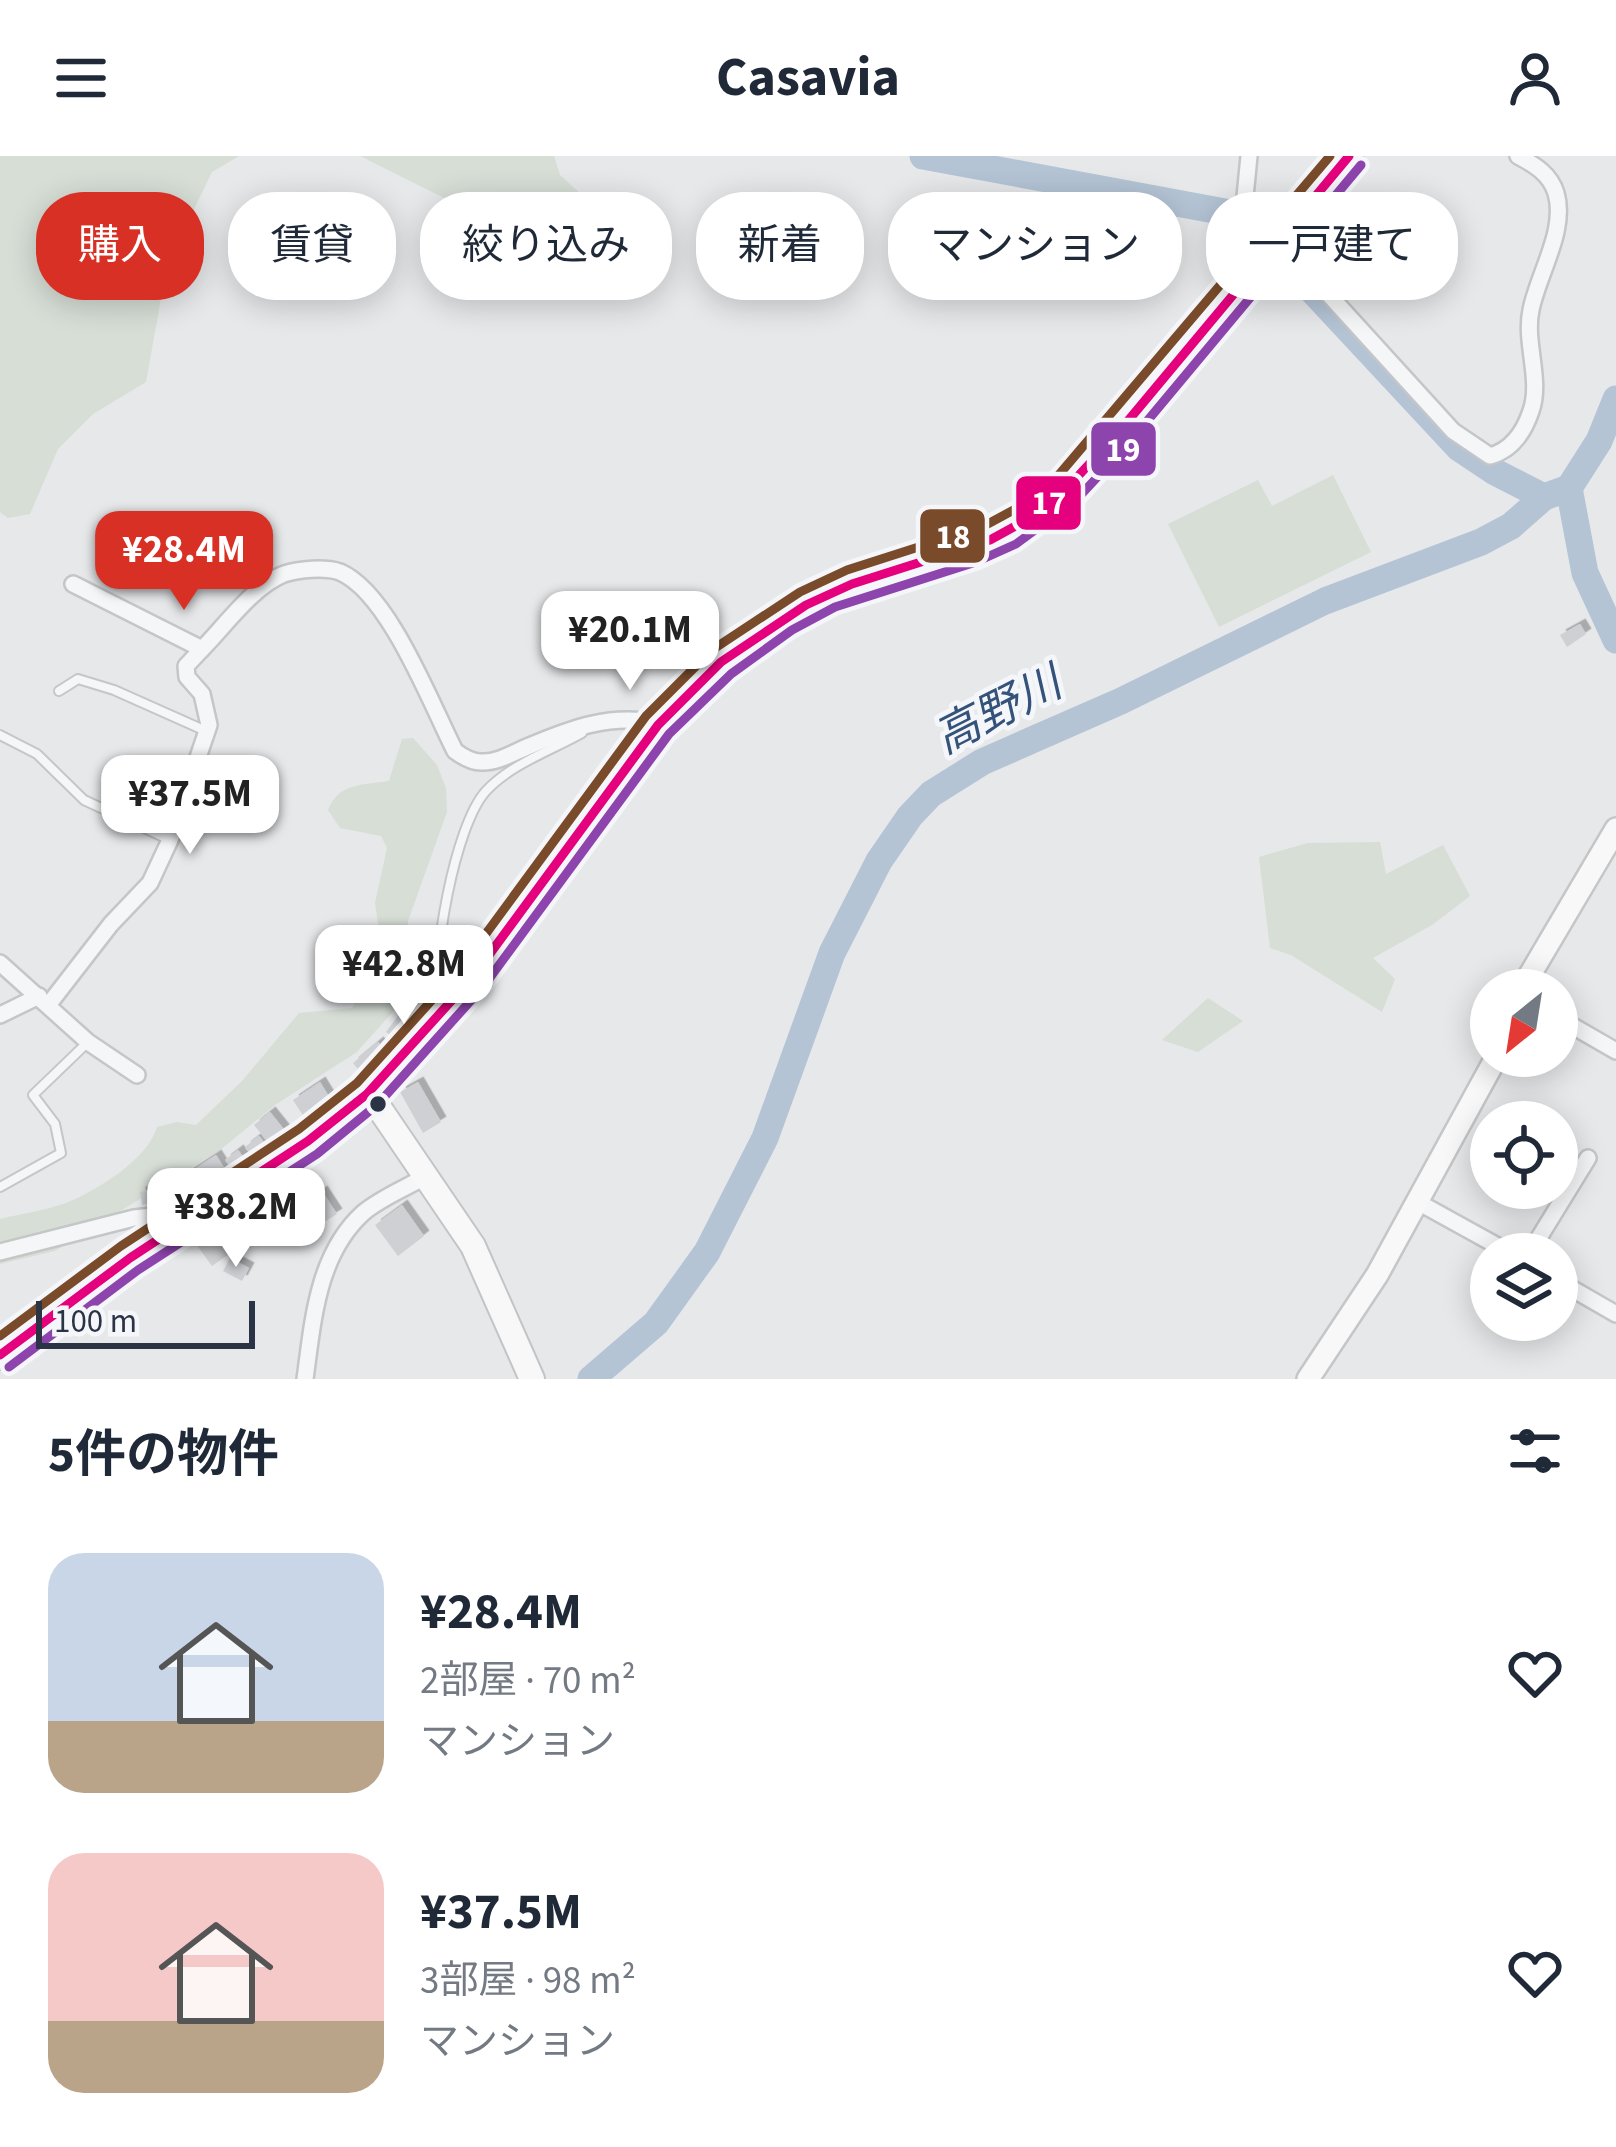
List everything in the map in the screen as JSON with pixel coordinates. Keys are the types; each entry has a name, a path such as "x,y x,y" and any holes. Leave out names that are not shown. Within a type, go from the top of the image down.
{"highway":[{"path":"1320,192 1349,156"},
{"path":"0,1355 147,1246 270,1169 369,1093 440,1016 659,724 730,655 804,605 854,583 966,550 1008,532 1047,506 1080,476 1232,300"}],"main road":[{"path":"369,1093 473,1246 532,1379"}],"street":[{"path":"1244,192 1249,156"},
{"path":"1323,300 1453,431 1490,456 1505,452 1524,430 1534,404 1528,326 1558,202 1542,170 1518,156"},
{"path":"0,1016 44,1000 150,883 207,732 202,694 187,677 186,666 283,574 338,571 357,583 376,605 455,751 466,759 484,763 499,759 568,730 599,723 636,718 659,724"},
{"path":"73,584 202,649"},
{"path":"1533,969 1616,829"},
{"path":"0,963 88,1042 137,1075"},
{"path":"1578,1029 1616,1051"},
{"path":"1308,1379 1377,1275 1485,1077"},
{"path":"1542,1233 1588,1157"},
{"path":"305,1379 312,1323 331,1255 364,1213 428,1175"},
{"path":"1415,1201 1474,1233"},
{"path":"0,1252 134,1218 208,1210"},
{"path":"134,1218 146,1226 147,1246"},
{"path":"1578,1292 1616,1314"}],"lane":[{"path":"59,692 78,679 207,732"},
{"path":"440,1016 434,981 456,856 472,814 483,795 507,772 599,723"},
{"path":"0,735 37,754 84,800 170,840"},
{"path":"0,1187 62,1153 55,1124 33,1095 88,1042"}],"shaded area":[{"path":"0,156 239,156 212,172 202,192 36,192 36,300 161,300 146,382 93,414 58,449 30,514 8,518 0,512"},
{"path":"360,156 554,156 560,175 579,192 432,192"},
{"path":"1333,475 1371,552 1219,627 1168,524 1258,480 1272,506"},
{"path":"413,738 437,765 446,788 447,812 408,921 405,998 357,1052 275,1105 220,1150 55,1251 0,1264 0,1219 56,1206 97,1187 144,1150 157,1127 177,1122 196,1125 242,1081 299,1013 352,1008 383,957 375,903 387,848 381,836 340,828 328,810 345,790 389,781 402,739"},
{"path":"1380,842 1386,874 1443,845 1470,896 1432,925 1373,958 1395,979 1382,1012 1291,955 1270,948 1259,857 1308,843"},
{"path":"1208,998 1243,1021 1198,1052 1162,1040"}],"building":[{"path":"1580,624 1586,634 1567,647 1560,635"},
{"path":"403,1009 421,1022 404,1045 386,1032"},
{"path":"378,1042 392,1058 366,1079 353,1063"},
{"path":"320,1082 331,1100 304,1117 293,1100"},
{"path":"418,1082 441,1122 423,1133 400,1092"},
{"path":"270,1112 286,1132 270,1145 254,1125"},
{"path":"259,1136 268,1147 253,1158 245,1147"},
{"path":"238,1150 247,1162 233,1171 225,1160"},
{"path":"216,1155 228,1174 196,1193 142,1205 140,1192 167,1187"},
{"path":"322,1191 337,1214 305,1234 290,1211"},
{"path":"402,1205 424,1236 398,1256 375,1225"},
{"path":"214,1226 232,1252 212,1266 193,1240"},
{"path":"230,1258 249,1268 242,1281 223,1271"}],"waterway":[{"path":"923,156 1225,212 1266,241 1459,448 1544,497"},
{"name":"高野川","path":"591,1379 656,1323 707,1252 765,1138 832,953 879,861 931,794 982,762 1121,701 1325,601 1481,542 1511,526 1544,497 1569,488 1599,441 1616,399"},
{"path":"1569,488 1585,573 1616,640"}],"transit line":[{"name":"18","path":"0,1336 121,1246 299,1129 357,1083 460,969 646,716 712,650 800,592 847,570 984,526 1021,506 1057,477 1330,156"},
{"name":"17","path":"0,1355 130,1258 308,1141 367,1094 472,978 658,725 721,662 806,605 852,584 990,540 1030,518 1067,488 1349,156"},
{"name":"19","path":"9,1367 138,1270 317,1154 378,1104 483,987 669,734 731,674 792,630 835,607 976,562 1016,544 1077,499 1361,165"}]}
